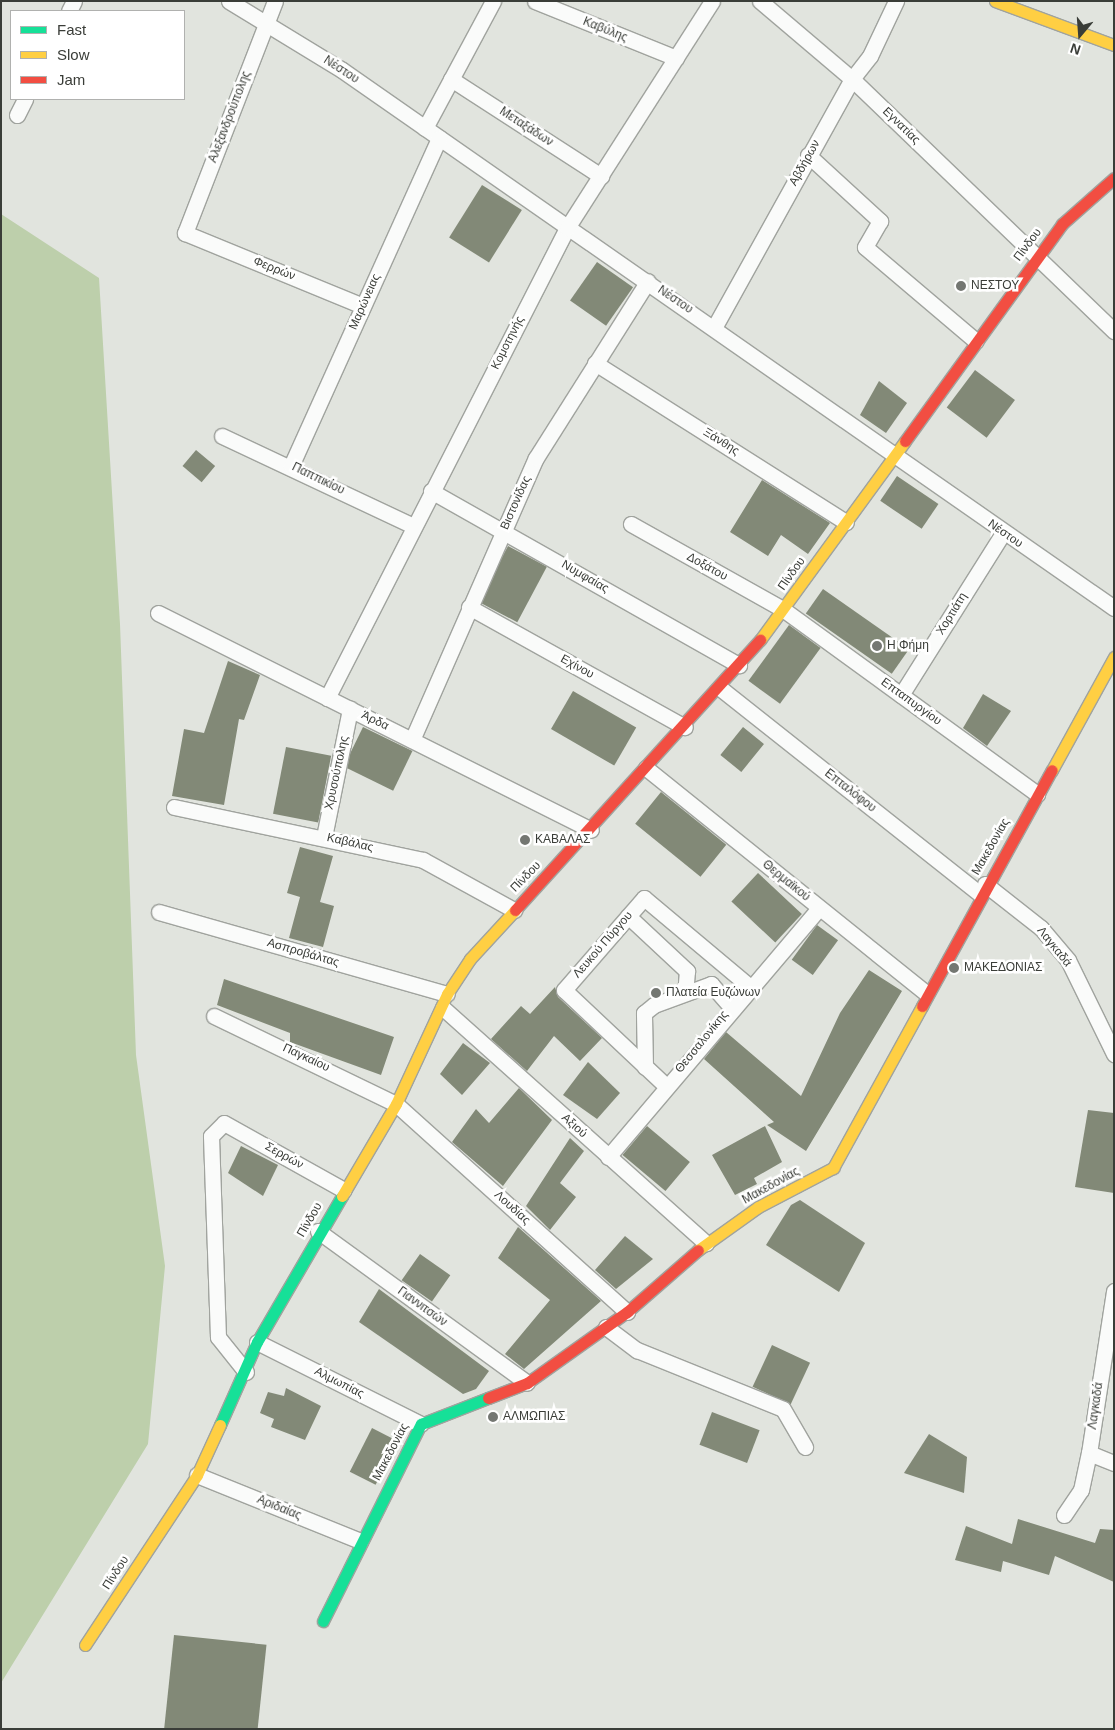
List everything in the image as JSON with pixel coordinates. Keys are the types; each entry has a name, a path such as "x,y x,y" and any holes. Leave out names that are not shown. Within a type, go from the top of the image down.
{"street":[{"name":"Νέστου","path":"229,1 266,26 342,70 567,228 715,326 893,456 1114,608"},
{"name":"Αλεξανδρούπολης","path":"185,233 275,1"},
{"path":"425,128 493,1"},
{"name":"Καβύλης","path":"535,1 676,58"},
{"name":"Κομοτηνής","path":"327,698 430,491 567,228 712,1"},
{"name":"Εγνατίας","path":"760,1 852,79 1114,331"},
{"name":"Αβδήρων","path":"715,326 852,79 870,56 896,1"},
{"path":"995,1 1114,45"},
{"name":"Μεταξάδων","path":"451,78 600,176"},
{"path":"17,116 25,100"},
{"name":"Μαρώνειας","path":"291,466 439,138"},
{"path":"808,156 880,221 865,247 976,341"},
{"name":"Πίνδου","path":"85,1645 197,1475 246,1372 257,1342 318,1231 396,1104 445,1001 470,959 591,830 739,665 784,610 893,456 1062,224 1114,178"},
{"name":"Φερρών","path":"185,233 363,306"},
{"name":"Βιστονίδας","path":"412,740 536,458 648,281"},
{"name":"Ξάνθης","path":"595,363 846,522"},
{"name":"Παππικίου","path":"222,436 291,466 413,526"},
{"name":"Νυμφαίας","path":"430,491 739,665"},
{"name":"Δοξάτου","path":"631,524 784,610"},
{"name":"Χορτιάτη","path":"901,695 1003,533"},
{"name":"Εχίνου","path":"469,607 684,727"},
{"name":"Επταπυργίου","path":"784,610 1037,794"},
{"name":"Άρδα","path":"158,613 591,830"},
{"name":"Μακεδονίας","path":"323,1621 360,1540 421,1424 527,1383 628,1312 706,1243 758,1207 833,1168 983,889 1114,657"},
{"name":"Επταλόφου","path":"720,688 983,889"},
{"name":"Χρυσούπολης","path":"324,837 350,709"},
{"name":"Θερμαϊκού","path":"646,768 926,993"},
{"name":"Καβάλας","path":"174,807 324,837 423,860 514,910"},
{"name":"Λαγκαδά","path":"983,889 1041,928 1068,960 1114,1054"},
{"name":"Λευκού Πύργου","path":"666,1086 564,990 644,898 749,986"},
{"name":"Θεσσαλονίκης","path":"608,1157 731,1007 819,908"},
{"name":"Ασπροβάλτας","path":"159,912 445,1001"},
{"path":"628,916 687,971 685,993"},
{"path":"645,1067 644,1013 685,993 711,984 731,1007"},
{"name":"Αξιού","path":"445,1001 608,1157 706,1243"},
{"name":"Παγκαίου","path":"214,1016 396,1104"},
{"name":"Λουδίας","path":"396,1104 628,1312"},
{"name":"Σερρών","path":"246,1372 218,1337 211,1136 224,1123 344,1190"},
{"name":"Γιαννιτσών","path":"318,1231 527,1383"},
{"name":"Λαγκαδά","path":"1064,1515 1081,1490 1089,1452 1114,1291"},
{"path":"606,1327 638,1350 783,1409 805,1447"},
{"name":"Αλμωπίας","path":"257,1342 421,1424"},
{"path":"1089,1452 1114,1463"},
{"name":"Αριδαίας","path":"197,1475 360,1540"}],"green space":[{"path":"1,214 99,278 120,624 136,1055 165,1266 148,1444 1,1683"}],"building":[{"path":"482,185 522,210 489,262 449,238"},
{"path":"597,262 633,287 606,326 570,301"},
{"path":"975,370 1015,400 987,438 947,408"},
{"path":"879,381 907,403 886,433 860,415"},
{"path":"196,450 215,466 202,482 183,466"},
{"path":"897,476 938,504 922,529 880,501"},
{"path":"762,480 830,523 808,554 781,535 768,556 730,532"},
{"path":"508,546 547,567 517,622 478,602"},
{"path":"823,589 909,649 892,674 806,614"},
{"path":"789,625 821,648 780,704 748,681"},
{"path":"228,661 260,675 244,720 239,719 224,805 172,796 184,729 204,733"},
{"path":"573,691 636,728 614,766 551,729"},
{"path":"983,694 1011,711 987,746 963,728"},
{"path":"363,727 412,751 393,791 344,767"},
{"path":"743,727 764,744 741,772 720,755"},
{"path":"286,747 331,756 318,823 273,814"},
{"path":"661,792 726,845 700,877 635,824"},
{"path":"300,847 333,856 320,902 334,906 323,947 289,938 300,897 287,893"},
{"path":"758,873 802,914 775,942 731,902"},
{"path":"817,925 838,940 813,975 792,960"},
{"path":"869,970 902,991 806,1151 767,1125 774,1122 704,1059 726,1032 801,1096 840,1013"},
{"path":"224,979 394,1037 381,1075 290,1042 290,1033 217,1005"},
{"path":"555,987 558,997 602,1038 580,1061 554,1036 527,1071 491,1039 521,1006 530,1014"},
{"path":"463,1043 490,1063 462,1095 440,1074"},
{"path":"588,1062 620,1093 597,1119 563,1095"},
{"path":"519,1088 552,1120 503,1186 452,1142 476,1109 489,1123"},
{"path":"1088,1110 1114,1113 1114,1193 1075,1187"},
{"path":"647,1126 690,1162 665,1191 623,1155"},
{"path":"765,1126 782,1162 754,1178 757,1184 735,1195 712,1155"},
{"path":"570,1138 584,1151 560,1183 576,1197 550,1230 526,1206"},
{"path":"241,1146 278,1165 263,1196 228,1173"},
{"path":"800,1200 865,1243 839,1292 766,1245 791,1205"},
{"path":"518,1227 601,1301 524,1369 505,1354 550,1300 498,1258"},
{"path":"625,1236 653,1259 616,1289 595,1270"},
{"path":"420,1254 450,1275 432,1301 402,1280"},
{"path":"379,1289 489,1371 476,1389 463,1394 359,1322"},
{"path":"772,1345 810,1363 791,1404 753,1387"},
{"path":"286,1388 321,1406 305,1440 271,1427 274,1419 260,1413 268,1392 284,1396"},
{"path":"712,1412 760,1430 747,1463 699,1445"},
{"path":"372,1428 398,1441 376,1485 350,1472"},
{"path":"929,1434 967,1457 964,1493 904,1473"},
{"path":"1018,1519 1095,1543 1100,1529 1114,1530 1114,1582 1055,1556 1049,1575 1003,1561 1001,1572 955,1560 966,1526 1012,1544"},
{"path":"174,1635 266,1645 258,1729 164,1729"}],"traffic: fast":[{"path":"220,1425 257,1342 342,1196"},
{"path":"323,1621 421,1424 488,1398"}],"traffic: slow":[{"path":"995,1 1114,45"},
{"path":"760,640 905,441"},
{"path":"1052,770 1114,657"},
{"path":"342,1196 396,1104 447,994 470,959 515,910"},
{"path":"698,1250 758,1207 833,1168 922,1006"},
{"path":"85,1645 197,1475 220,1425"}],"traffic: jam":[{"path":"905,441 1062,224 1114,178"},
{"path":"515,910 760,640"},
{"path":"922,1006 1052,770"},
{"path":"488,1398 527,1383 627,1312 698,1250"}],"place":[{"name":"ΝΕΣΤΟΥ","path":"961,286"},
{"name":"Η Φήμη","path":"877,646"},
{"name":"ΚΑΒΑΛΑΣ","path":"525,840"},
{"name":"ΜΑΚΕΔΟΝΙΑΣ","path":"954,968"},
{"name":"Πλατεία Ευζώνων","path":"656,993"},
{"name":"ΑΛΜΩΠΙΑΣ","path":"493,1417"}]}
